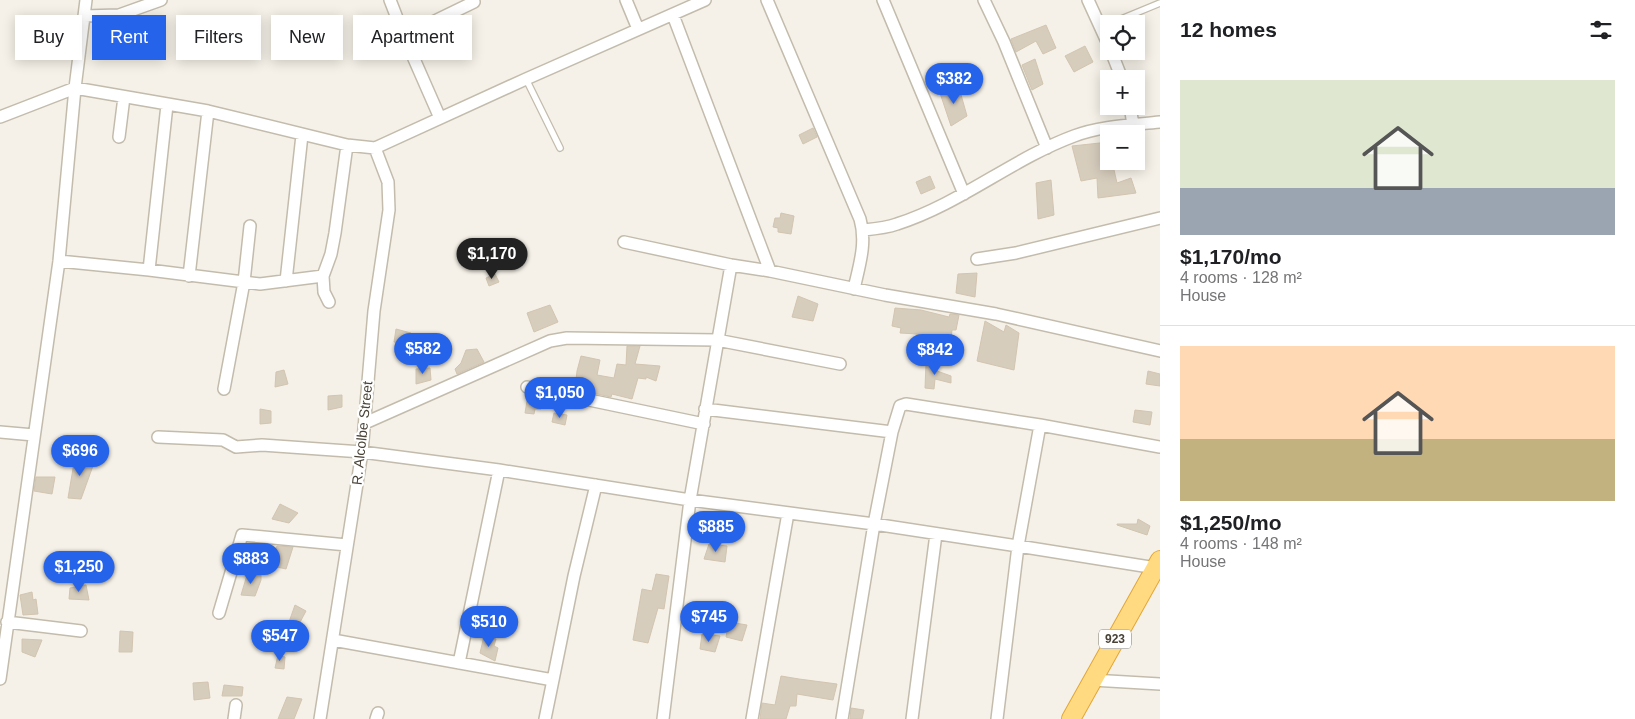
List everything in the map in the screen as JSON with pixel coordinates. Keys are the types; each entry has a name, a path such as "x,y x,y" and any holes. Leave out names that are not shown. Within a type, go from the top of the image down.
{"highway":[{"name":"923","path":"1071,719 1156,573"}],"street":[{"path":"0,679 59,260 75,88 86,0"},
{"path":"84,16 119,15 161,0"},
{"path":"390,0 396,15"},
{"path":"626,0 638,29"},
{"path":"0,117 75,88 208,111 347,146 375,148 705,0"},
{"path":"767,0 860,219 863,230 862,252 854,289"},
{"path":"883,0 964,194"},
{"path":"984,0 1004,42 1048,148"},
{"path":"1088,0 1100,26"},
{"path":"447,15 474,2"},
{"path":"673,14 770,272"},
{"path":"415,60 440,118"},
{"path":"119,137 124,97"},
{"path":"150,270 168,104"},
{"path":"189,276 208,111"},
{"path":"1131,115 1133,125 1160,122"},
{"path":"863,230 895,225 921,215 1064,140 1088,131 1100,129"},
{"path":"286,281 302,135"},
{"path":"329,302 324,292 323,276 331,254 335,233 347,146"},
{"name":"R. Alcolbe Street","path":"320,719 362,452 374,311 389,210 388,182 375,148"},
{"path":"977,259 1016,253 1160,218"},
{"path":"224,389 244,282 250,226"},
{"path":"624,242 854,289 996,314 1160,351"},
{"path":"59,260 260,284 323,276"},
{"path":"663,719 690,500 731,265"},
{"path":"365,423 556,339 718,340 840,364"},
{"path":"527,387 704,424"},
{"path":"842,719 874,524 892,432 900,406 906,404 1040,425 1160,447"},
{"path":"705,409 892,432"},
{"path":"997,719 1018,546 1040,425"},
{"path":"0,432 34,435"},
{"path":"158,437 223,440 236,447 262,445 362,452 499,470 690,500 874,524 1018,546 1156,573"},
{"path":"459,663 499,470"},
{"path":"545,719 574,576 596,485"},
{"path":"752,719 788,513"},
{"path":"912,719 936,534"},
{"path":"219,613 242,535 348,545"},
{"path":"7,622 81,631"},
{"path":"332,640 553,680"},
{"path":"1092,680 1160,684"},
{"path":"234,719 236,705"}],"lane":[{"path":"1131,15 1160,3"},
{"path":"526,79 560,148"}],"building":[{"path":"1046,25 1056,48 1043,54 1036,41 1016,52 1011,39"},
{"path":"1085,46 1093,62 1074,72 1065,56"},
{"path":"1035,59 1043,84 1032,90 1022,65"},
{"path":"958,84 967,116 951,126 940,93"},
{"path":"813,128 817,137 803,144 799,135"},
{"path":"1100,143 1100,170 1114,170 1117,183 1131,178 1136,193 1098,198 1097,178 1081,181 1072,146"},
{"path":"930,176 935,188 921,194 916,182"},
{"path":"1051,180 1054,215 1038,219 1036,183"},
{"path":"781,213 794,216 791,234 778,232 778,228 773,227 775,218 780,218"},
{"path":"977,273 975,297 956,293 958,274"},
{"path":"495,274 499,282 489,286 486,278"},
{"path":"798,296 818,304 813,321 792,317"},
{"path":"550,305 558,322 534,332 527,313"},
{"path":"895,308 921,310 949,317 950,314 959,315 956,330 952,330 951,338 941,337 940,340 927,339 927,337 917,336 917,334 900,333 901,328 892,326"},
{"path":"985,321 1004,332 1006,325 1019,333 1014,370 977,361"},
{"path":"396,329 411,333 409,343 394,342"},
{"path":"627,346 640,346 635,364 660,366 656,381 646,377 646,379 638,378 632,399 612,394 611,397 575,389 581,356 600,360 597,375 614,378 617,364 626,365"},
{"path":"477,349 484,362 457,374 455,369 461,363 466,350"},
{"path":"926,364 938,366 937,371 951,376 951,383 935,379 934,389 925,388"},
{"path":"430,368 431,380 416,384 416,369"},
{"path":"284,370 288,384 275,387 276,372"},
{"path":"1148,371 1160,374 1160,386 1146,384"},
{"path":"342,395 342,407 328,410 328,396"},
{"path":"528,395 543,398 541,409 535,409 534,414 525,413"},
{"path":"260,409 271,411 271,423 260,424"},
{"path":"1135,410 1152,412 1150,425 1133,422"},
{"path":"554,413 567,415 565,425 552,422"},
{"path":"75,457 90,458 94,463 81,499 68,498"},
{"path":"36,477 55,477 52,494 34,491"},
{"path":"280,504 298,513 289,523 272,519"},
{"path":"1138,519 1150,526 1147,535 1117,525 1137,524"},
{"path":"697,521 715,523 710,539 695,536"},
{"path":"709,544 727,546 725,562 704,559"},
{"path":"251,545 262,547 262,558 251,559"},
{"path":"277,546 293,547 286,569 268,565"},
{"path":"656,574 669,576 664,609 658,608 648,643 633,640 642,589 652,591"},
{"path":"247,575 261,575 255,596 241,595"},
{"path":"86,585 89,600 69,599 70,588"},
{"path":"32,592 33,600 36,599 38,614 23,615 20,595"},
{"path":"295,605 306,611 298,626 289,622"},
{"path":"729,622 747,625 742,641 726,637"},
{"path":"120,631 133,632 132,652 119,652"},
{"path":"702,634 720,636 715,652 700,649"},
{"path":"484,636 496,639 494,646 498,648 495,661 480,653"},
{"path":"22,639 42,640 35,657 22,652"},
{"path":"278,655 285,657 284,669 275,668"},
{"path":"781,676 837,684 833,700 797,694 796,706 790,706 786,719 760,719 762,703 775,705"},
{"path":"208,682 210,698 194,700 193,683"},
{"path":"224,685 243,687 242,696 222,696"},
{"path":"287,697 302,699 294,719 278,719"},
{"path":"851,708 864,710 862,719 850,719"}]}
